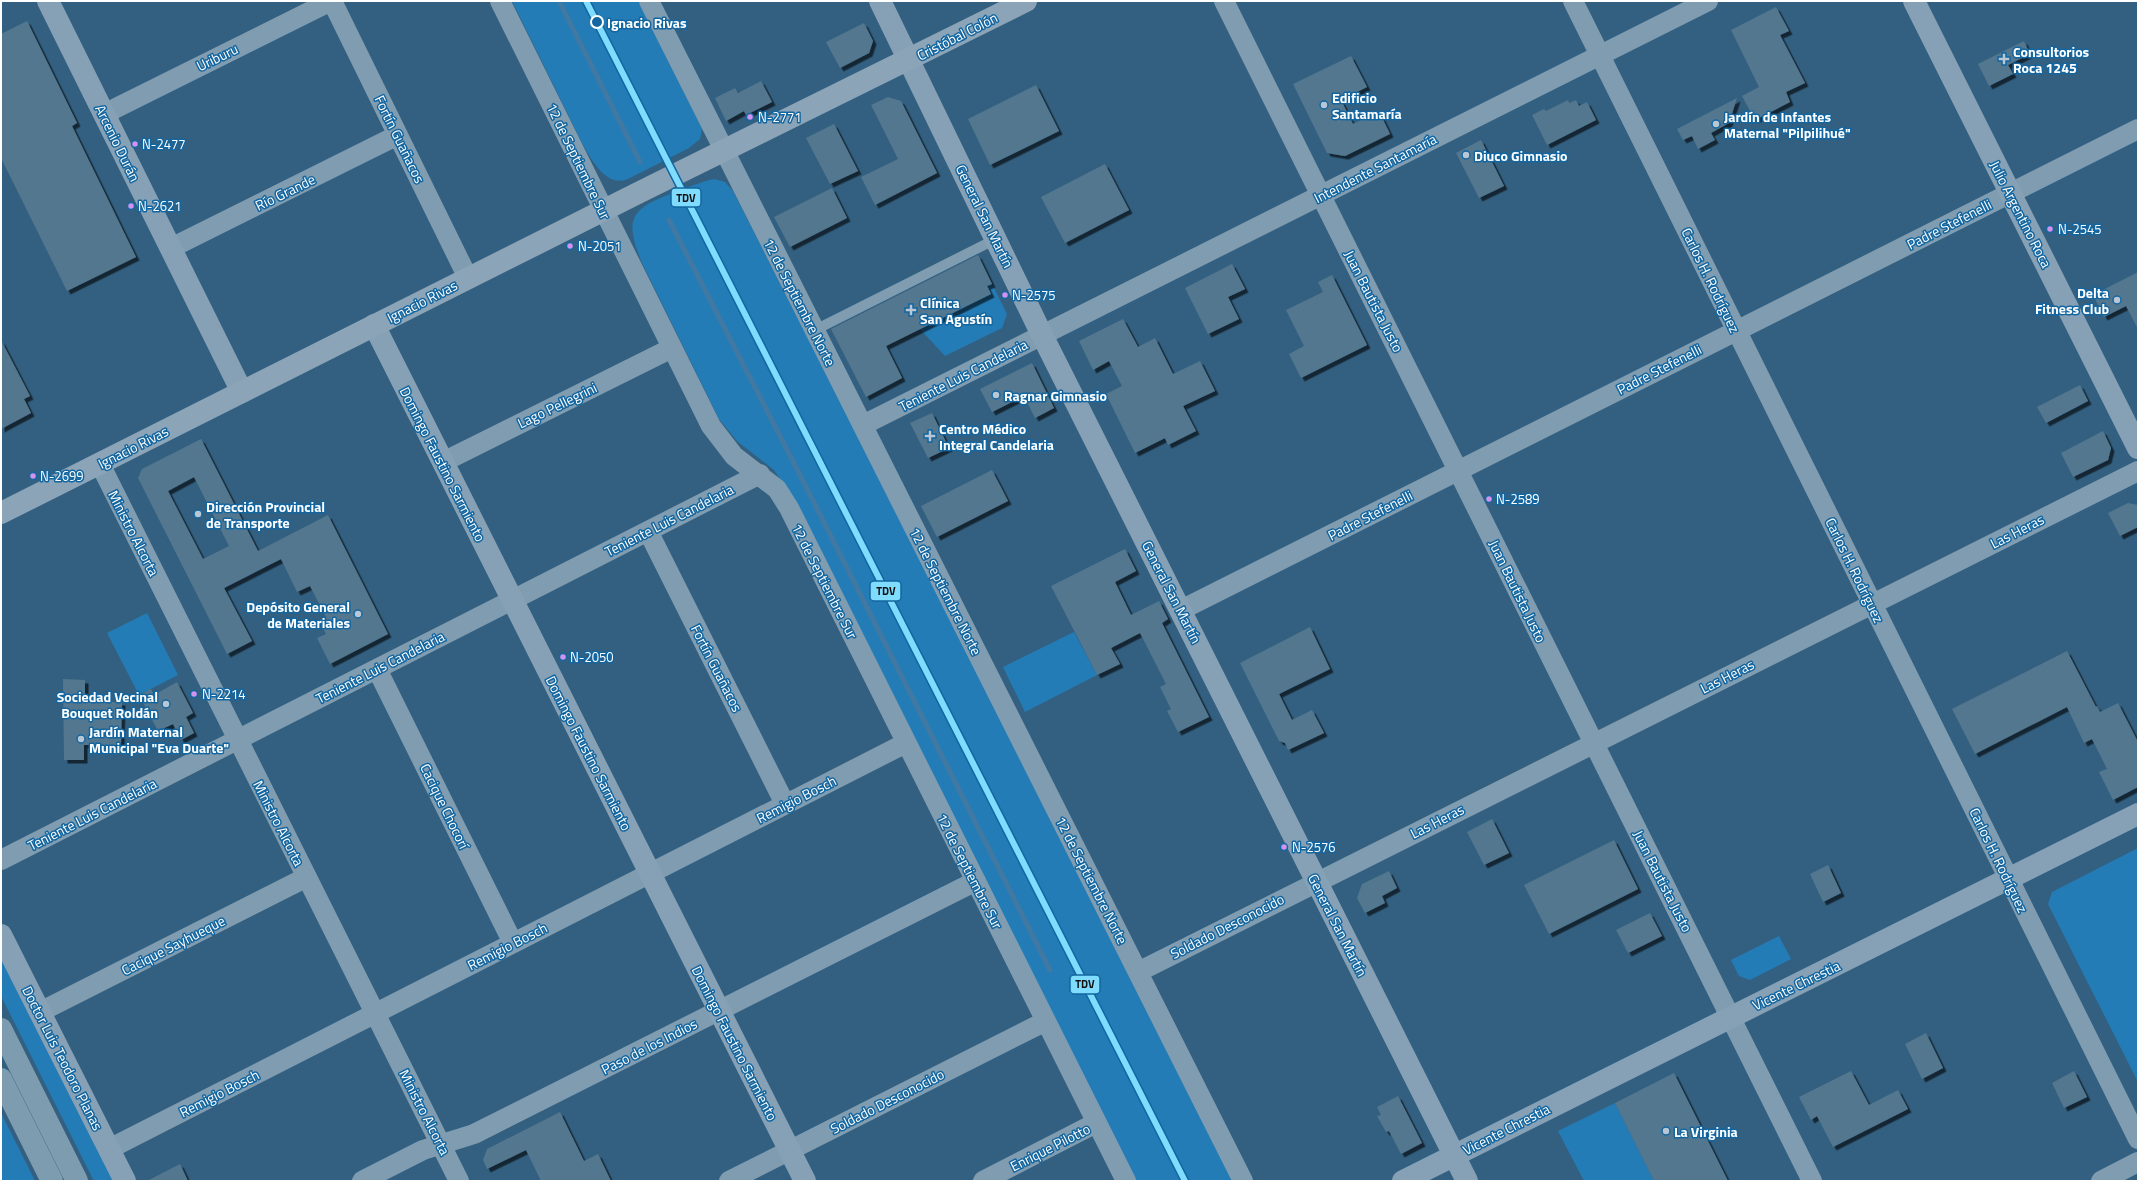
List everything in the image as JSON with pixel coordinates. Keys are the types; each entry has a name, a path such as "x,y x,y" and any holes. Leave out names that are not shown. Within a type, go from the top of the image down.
{"highway":[{"path":"1,1029 77,1181"},
{"path":"1,1079 52,1181"}],"main road":[{"name":"Arcenio Durán","path":"48,1 242,392"},
{"name":"General San Martín","path":"880,1 1042,335 1466,1181"},
{"name":"Cristóbal Colón","path":"909,60 1026,1"},
{"name":"Julio Argentino Roca","path":"1914,1 2138,448"},
{"name":"Ignacio Rivas","path":"1,513 724,150 909,60"},
{"name":"Domingo Faustino Sarmiento","path":"374,325 805,1181"},
{"name":"Vicente Chrestia","path":"1403,1181 2138,814"},
{"name":"Doctor Luis Teodoro Planas","path":"1,935 125,1181"}],"street":[{"name":"Uriburu","path":"104,114 331,1"},
{"name":"Fortín Guañacos","path":"331,1 468,278"},
{"name":"12 de Septiembre Sur","path":"500,1 672,348 718,436 734,456 760,474 777,489 789,508 1126,1181"},
{"name":"12 de Septiembre Norte","path":"649,1 1243,1181"},
{"name":"Juan Bautista Justo","path":"1224,1 1812,1181"},
{"name":"Carlos H. Rodríguez","path":"1573,1 2138,1139"},
{"name":"Intendente Santamaría","path":"1042,335 1708,1"},
{"name":"Padre Stefenelli","path":"1181,610 2138,129"},
{"name":"Río Grande","path":"171,248 398,135"},
{"name":"Teniente Luis Candelaria","path":"863,425 1042,335"},
{"name":"Lago Pellegrini","path":"442,462 672,348"},
{"name":"Ministro Alcorta","path":"100,464 459,1181"},
{"name":"Las Heras","path":"1316,881 2138,471"},
{"name":"Teniente Luis Candelaria","path":"1,860 760,474"},
{"name":"Fortín Guañacos","path":"648,531 785,804"},
{"name":"Cacique Chocorí","path":"377,669 513,943"},
{"name":"Remigio Bosch","path":"109,1149 906,743"},
{"name":"Cacique Sayhueque","path":"40,1012 307,877"},
{"name":"Soldado Desconocido","path":"1138,972 1316,881"},
{"name":"Paso de los Indios","path":"362,1181 423,1150 474,1134 976,882"},
{"name":"Soldado Desconocido","path":"729,1181 1046,1021"},
{"name":"Enrique Pilotto","path":"983,1181 1096,1123"},
{"path":"2101,1181 2138,1162"}],"lane":[{"path":"815,330 996,239"}],"shaded area":[{"path":"512,1 638,1 700,124 702,129 700,139 689,148 628,179 620,181 606,176 595,164 582,143"},
{"path":"714,179 725,182 733,191 1236,1181 1136,1181 791,495 774,470 737,441 719,419 642,263 633,236 635,218 647,204 699,183"},
{"path":"992,284 1007,314 1002,328 945,356 920,329 990,294 987,286"},
{"path":"147,613 178,675 139,695 107,633"},
{"path":"1074,632 1097,675 1025,712 1003,667"},
{"path":"2138,848 2138,1082 2048,904 2052,892"},
{"path":"1779,936 1791,959 1750,980 1739,976 1731,960"},
{"path":"1,951 116,1181 94,1181 1,996"},
{"path":"1615,1103 1654,1181 1584,1181 1558,1131"},
{"path":"1,1113 35,1181 1,1181"}],"building":[{"path":"1776,7 1789,31 1780,35 1805,83 1786,92 1790,102 1755,120 1742,96 1759,87 1731,30"},
{"path":"27,21 77,123 72,126 136,257 67,291 1,158 1,34"},
{"path":"864,23 873,41 869,53 840,68 826,42"},
{"name":"Consultorios Roca 1245","path":"2024,41 2030,54 2008,65 2013,74 1989,86 1978,64"},
{"name":"Edificio Santamaría","path":"1351,56 1367,87 1341,100 1353,124 1379,111 1390,134 1345,156 1327,153 1293,84"},
{"path":"761,81 772,102 746,115 744,111 726,121 715,98 735,88 738,93"},
{"path":"1036,85 1059,131 990,165 968,119"},
{"path":"888,97 901,101 937,173 875,205 861,177 898,159 871,105"},
{"path":"1737,98 1729,123 1711,133 1715,140 1698,149 1692,136 1683,140 1677,129"},
{"path":"1568,100 1569,103 1576,100 1579,106 1587,102 1596,120 1547,145 1532,115 1544,109 1546,111"},
{"path":"834,124 858,171 830,184 806,138"},
{"path":"1481,140 1504,186 1479,198 1456,153"},
{"path":"1105,164 1129,210 1065,243 1041,197"},
{"path":"832,188 847,218 790,247 774,217"},
{"name":"Clínica San Agustín","path":"978,255 992,284 987,286 991,294 886,346 902,378 866,397 831,329"},
{"path":"1232,264 1245,289 1228,297 1239,319 1208,334 1185,288"},
{"name":"Delta Fitness Club","path":"2138,272 2138,329 2126,306 2104,317 2093,295"},
{"path":"1332,275 1367,345 1301,378 1289,354 1304,346 1286,310 1323,292 1318,282"},
{"path":"1123,319 1138,347 1155,338 1173,374 1200,361 1215,391 1183,406 1196,431 1168,445 1165,438 1135,453 1106,394 1122,386 1109,361 1093,370 1079,341"},
{"path":"1,340 30,396 24,399 31,413 1,429"},
{"path":"1032,363 1054,408 1035,418 1024,396 992,412 980,389"},
{"path":"2080,385 2088,401 2046,423 2037,407"},
{"name":"Centro Médico Integral Candelaria","path":"932,413 949,448 928,458 910,423"},
{"path":"2103,431 2111,448 2108,460 2073,477 2061,453"},
{"path":"201,439 258,551 328,515 388,634 330,664 317,638 326,634 320,623 327,619 310,586 297,592 281,559 224,588 252,641 227,654 138,478 142,469","holes":["194,477 229,546 203,559 168,491"]},
{"path":"992,470 1008,501 937,537 921,506"},
{"path":"2128,503 2138,505 2138,527 2120,536 2108,513"},
{"path":"1125,549 1136,571 1115,582 1131,615 1159,601 1168,619 1162,623 1209,717 1178,732 1167,711 1171,709 1160,687 1166,684 1140,633 1111,648 1120,664 1097,675 1051,586"},
{"path":"1310,627 1330,669 1279,694 1292,720 1312,710 1324,733 1288,750 1285,743 1279,741 1240,663"},
{"path":"2067,651 2096,707 2097,706 2100,712 2118,703 2138,742 2138,787 2113,800 2099,772 2107,769 2092,739 2084,743 2067,707 1975,754 1952,709"},
{"path":"63,679 85,680 85,702 122,702 121,745 84,745 84,760 64,760"},
{"name":"Sociedad Vecinal Bouquet Roldán","path":"177,682 193,713 186,717 194,733 181,740 173,724 158,731 139,695 151,689 154,695"},
{"path":"1492,819 1509,853 1484,865 1467,832"},
{"path":"1614,840 1638,889 1549,934 1524,885"},
{"path":"1828,865 1841,893 1823,902 1810,874"},
{"path":"1389,871 1397,888 1382,896 1385,903 1365,913 1357,898 1362,884"},
{"path":"1650,913 1662,936 1628,953 1616,930"},
{"path":"1926,1033 1943,1068 1922,1079 1905,1044"},
{"path":"1851,1071 1869,1105 1898,1090 1908,1109 1833,1147 1817,1116 1811,1120 1799,1097"},
{"path":"2074,1071 2087,1097 2064,1108 2052,1083"},
{"name":"La Virginia","path":"1674,1073 1728,1181 1654,1181 1615,1103"},
{"path":"1398,1096 1422,1143 1401,1154 1389,1131 1386,1132 1377,1116 1381,1115 1377,1107"},
{"path":"560,1112 584,1161 598,1154 611,1181 541,1181 526,1150 487,1169 483,1160 487,1149"},
{"path":"180,1164 188,1181 147,1181"}],"waterway":[{"path":"559,1 640,162"},
{"path":"669,220 799,473 1050,970"}],"transit line":[{"name":"TDV","path":"586,1 1185,1181"}],"place":[{"name":"Ignacio Rivas","path":"597,22"},
{"name":"Consultorios Roca 1245","path":"2004,59"},
{"name":"Edificio Santamaría","path":"1324,105"},
{"name":"N-2771","path":"750,117"},
{"name":"Jardín de Infantes Maternal \"Pilpilihué\"","path":"1716,124"},
{"name":"N-2477","path":"135,144"},
{"name":"Diuco Gimnasio","path":"1466,155"},
{"name":"N-2621","path":"131,206"},
{"name":"N-2545","path":"2050,229"},
{"name":"N-2051","path":"570,246"},
{"name":"N-2575","path":"1005,295"},
{"name":"Delta Fitness Club","path":"2117,300"},
{"name":"Clínica San Agustín","path":"911,310"},
{"name":"Ragnar Gimnasio","path":"996,395"},
{"name":"Centro Médico Integral Candelaria","path":"930,436"},
{"name":"N-2699","path":"33,476"},
{"name":"N-2589","path":"1489,499"},
{"name":"Dirección Provincial de Transporte","path":"198,514"},
{"name":"Depósito General de Materiales","path":"358,614"},
{"name":"N-2050","path":"563,657"},
{"name":"N-2214","path":"194,694"},
{"name":"Sociedad Vecinal Bouquet Roldán","path":"166,704"},
{"name":"Jardín Maternal Municipal \"Eva Duarte\"","path":"81,739"},
{"name":"N-2576","path":"1284,847"},
{"name":"La Virginia","path":"1666,1131"}]}
